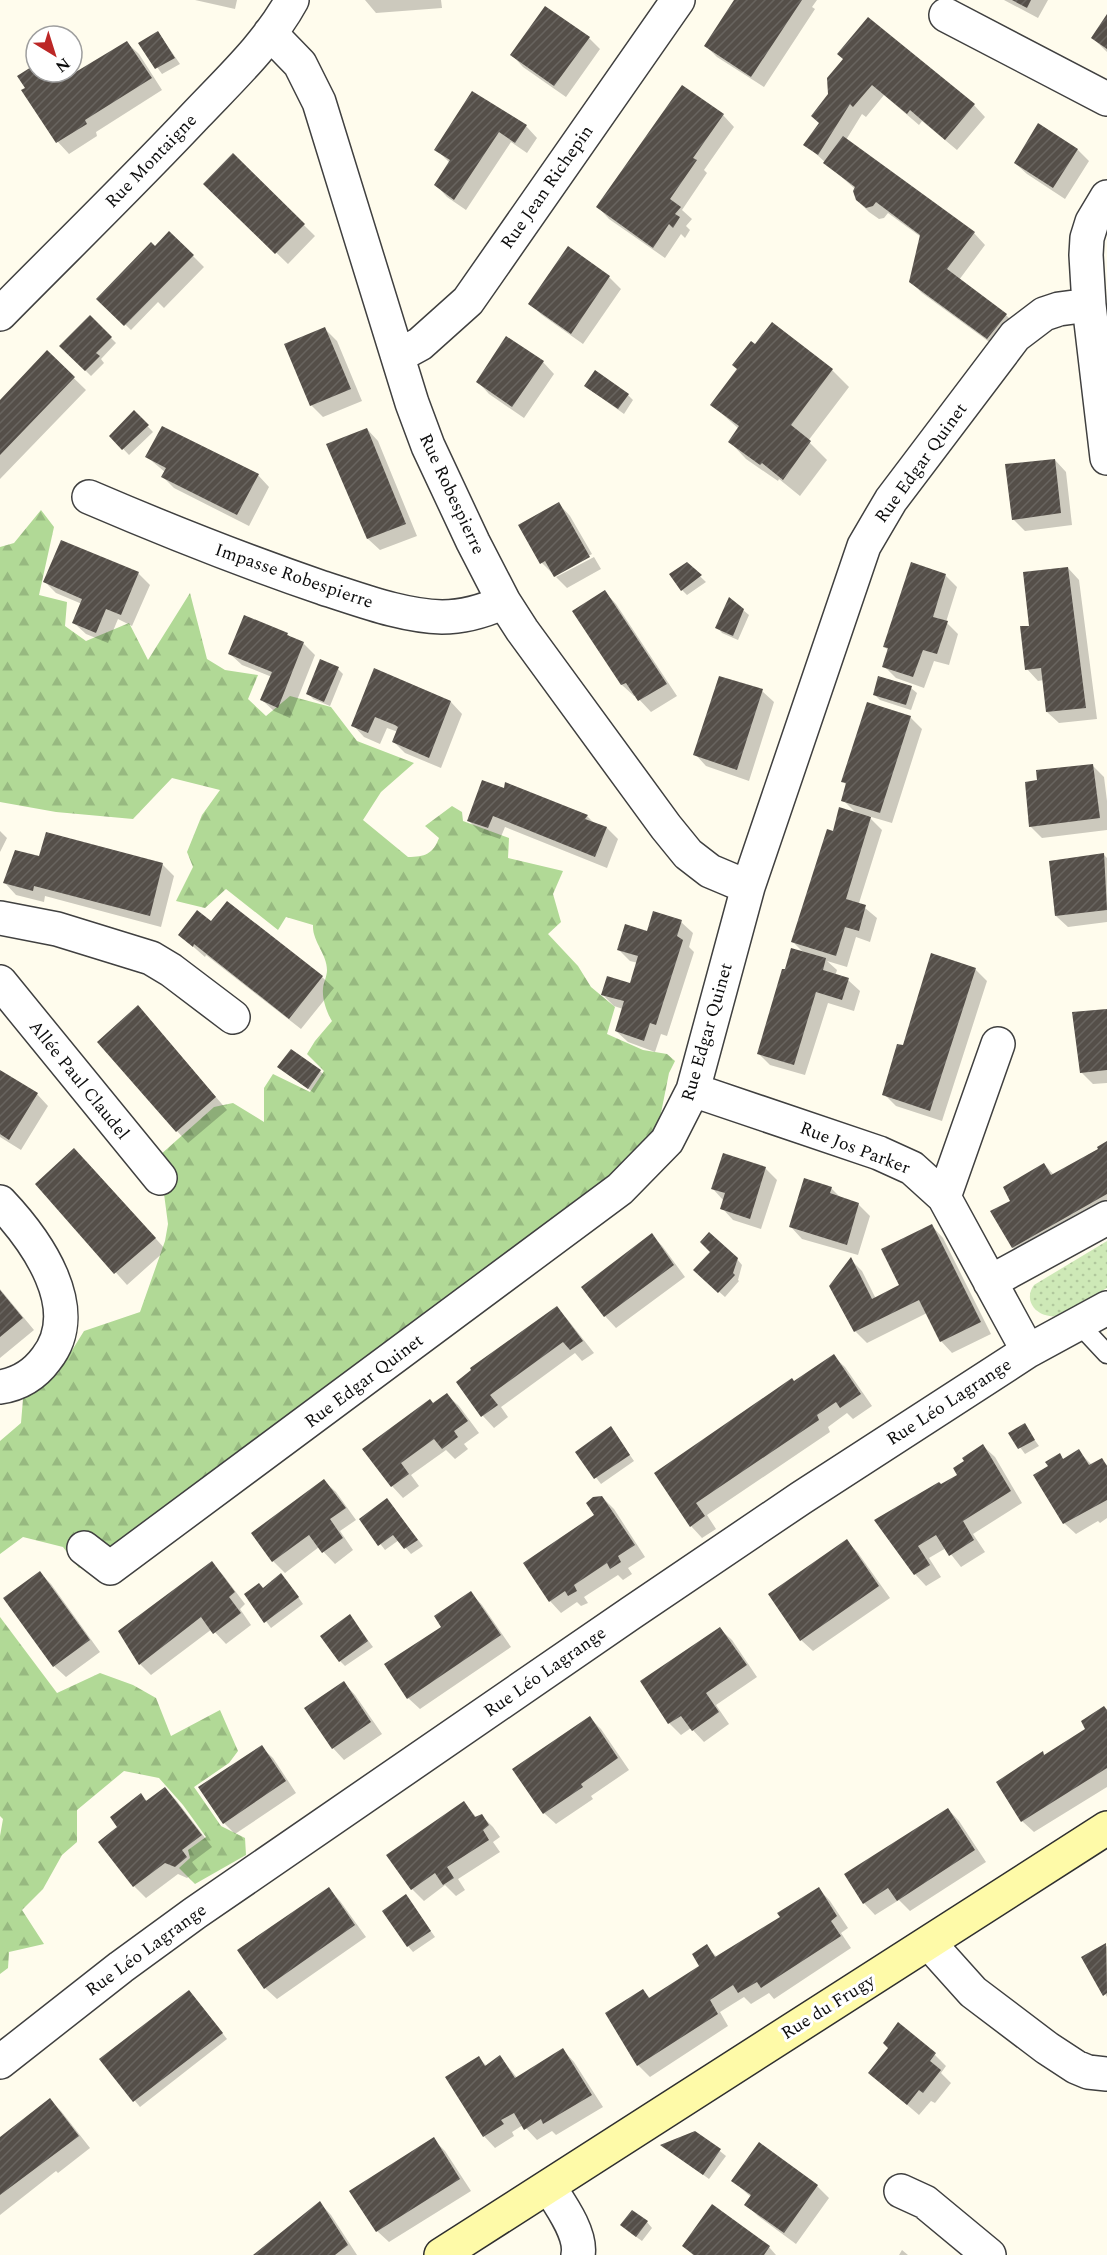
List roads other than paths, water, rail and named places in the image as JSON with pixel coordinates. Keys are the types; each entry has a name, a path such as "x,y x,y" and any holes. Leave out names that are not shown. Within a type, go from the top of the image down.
{"main road":[{"name":"Rue du Frugy","path":"441,2255 1107,1828"}],"street":[{"name":"Rue Montaigne","path":"0,314 162,151 242,66 270,33 292,0"},
{"name":"Rue Jean Richepin","path":"398,356 420,344 468,301 678,0"},
{"path":"946,15 1107,99"},
{"name":"Rue Robespierre","path":"270,33 300,64 319,102 411,403 428,446 504,602 586,719 688,854 710,871 748,887"},
{"path":"1107,197 1092,222 1087,238 1086,255 1089,305 1107,458"},
{"name":"Rue Edgar Quinet","path":"84,1548 110,1568 620,1190 668,1140 693,1090 748,887 855,568 875,525 891,500 1015,336 1044,314 1059,309 1089,305"},
{"name":"Impasse Robespierre","path":"89,497 244,561 367,602 415,615 465,616 504,602"},
{"path":"0,918 57,929 151,958 171,970 233,1017"},
{"name":"Allée Paul Claudel","path":"0,982 160,1178"},
{"path":"944,1197 998,1044"},
{"name":"Rue Jos Parker","path":"693,1090 879,1153 912,1168 944,1197 1028,1351"},
{"path":"0,1202 23,1229 53,1278 61,1304 61,1326 55,1346 34,1373 20,1381 0,1387"},
{"path":"990,1282 1107,1218"},
{"name":"Rue Léo Lagrange","path":"0,2062 121,1967 286,1850 791,1504 1028,1351 1093,1316"},
{"path":"929,1943 973,1992 1047,2048 1088,2072 1107,2073"},
{"path":"549,2187 564,2210 577,2239 578,2255"},
{"path":"902,2191 925,2202 989,2255"}],"lane":[{"path":"1093,1316 1107,1354"}]}
